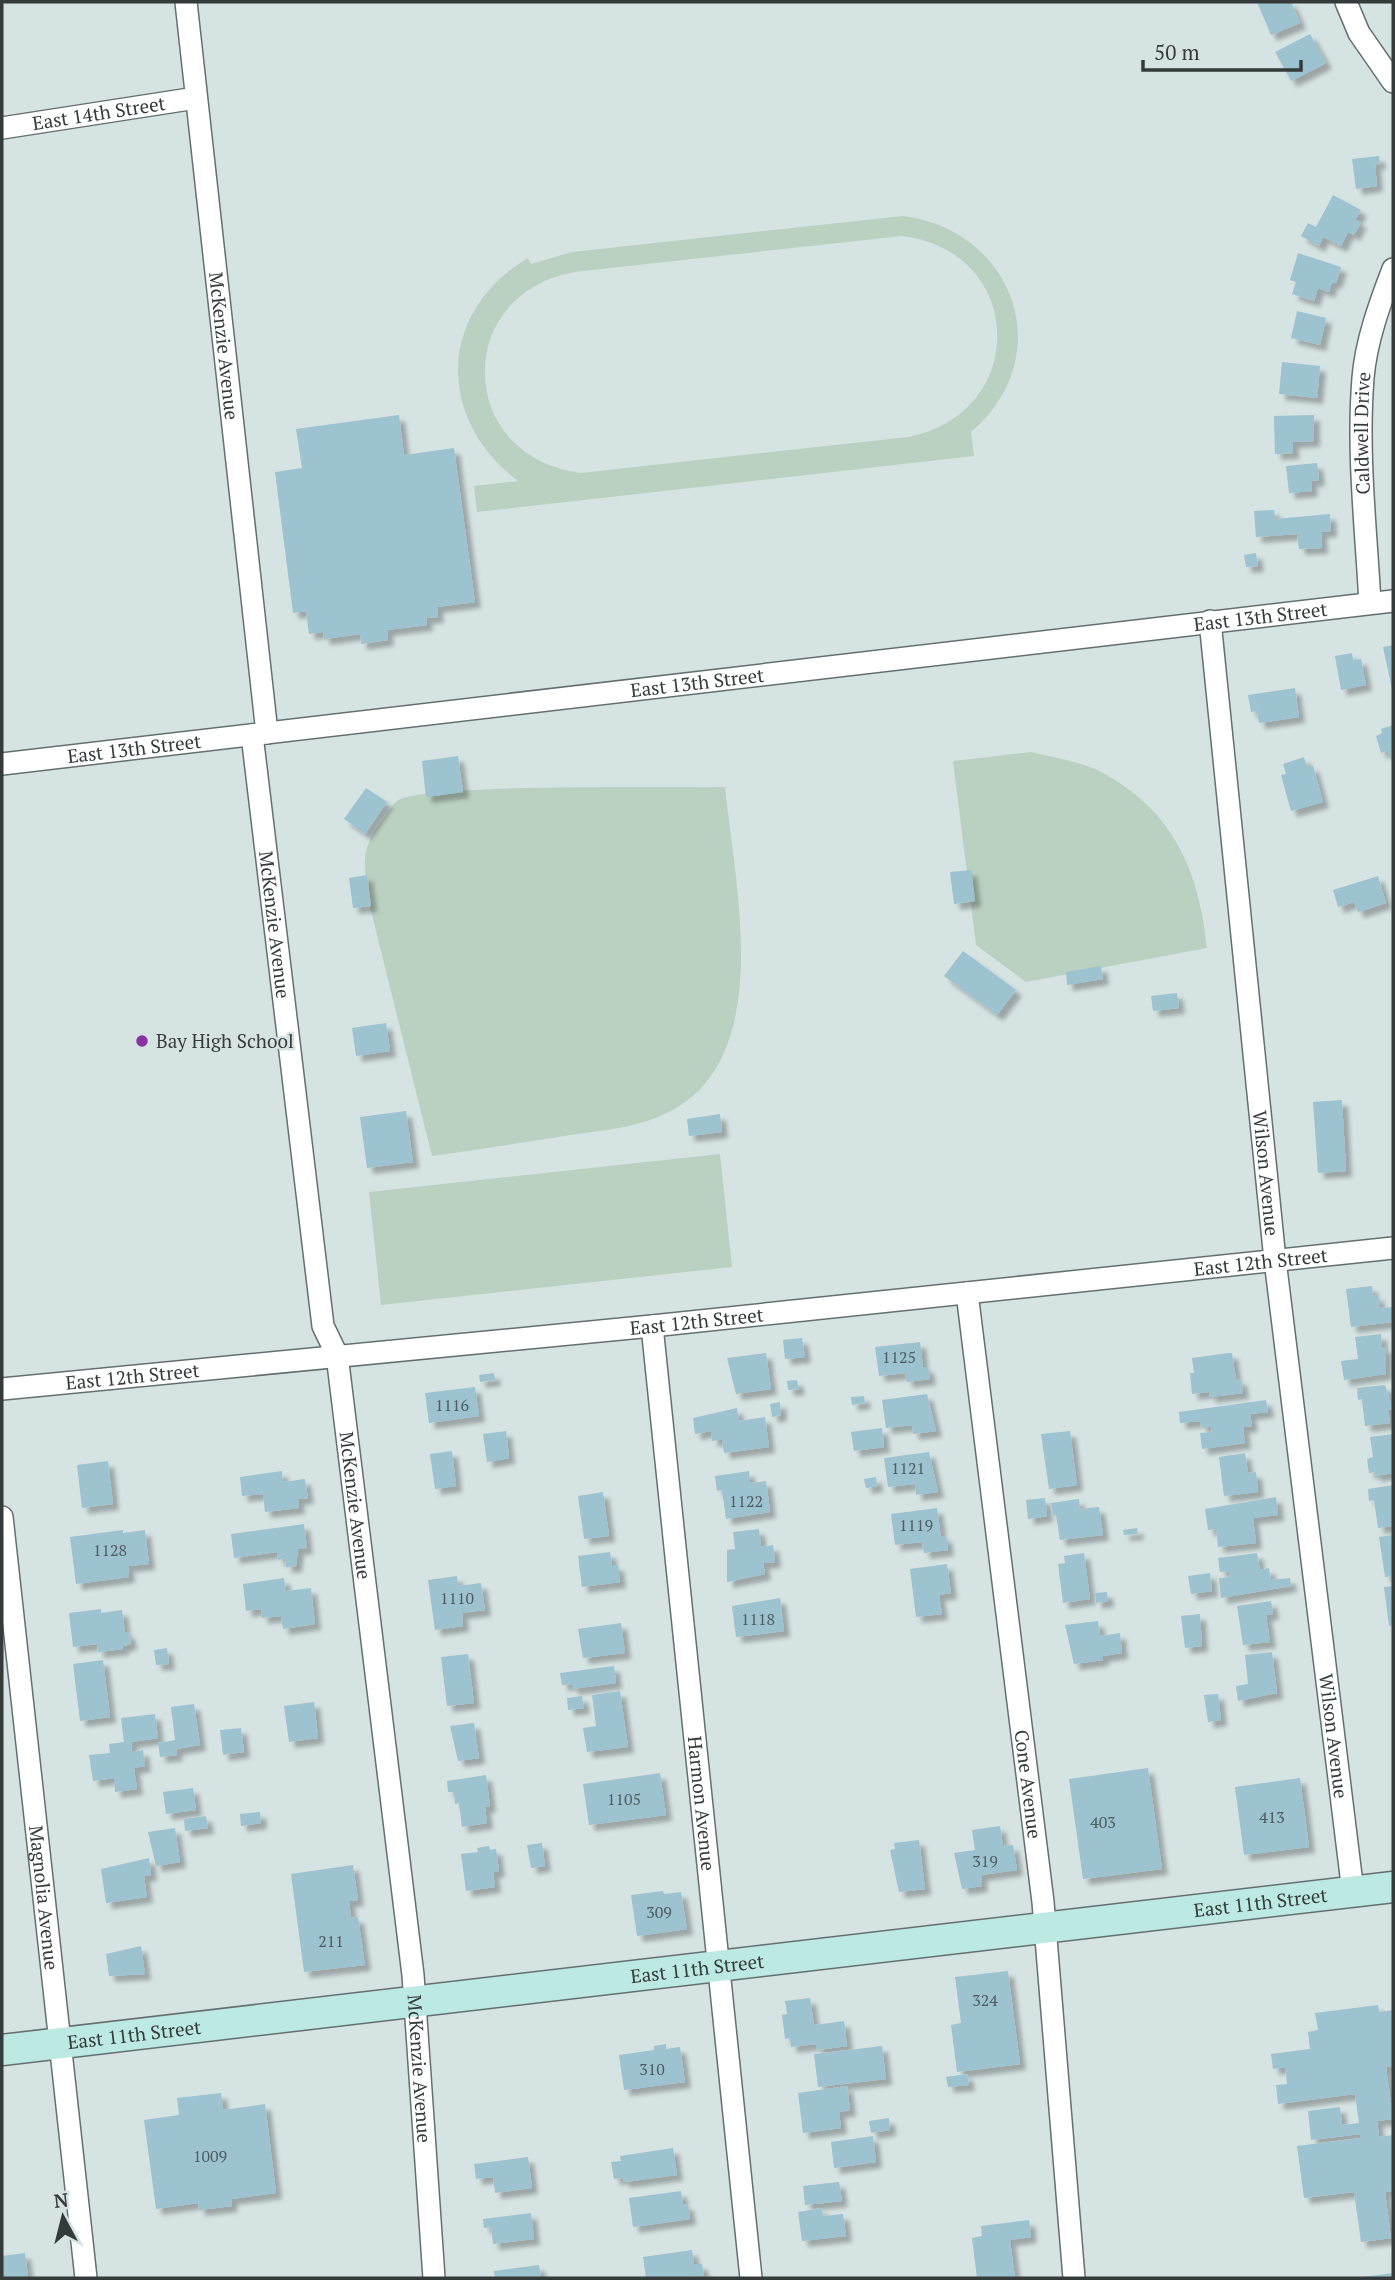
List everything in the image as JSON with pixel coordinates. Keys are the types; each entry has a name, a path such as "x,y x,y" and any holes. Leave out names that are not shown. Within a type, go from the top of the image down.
{"main road":[{"name":"East 11th Street","path":"2,2050 1393,1887"}],"street":[{"name":"McKenzie Avenue","path":"186,2 323,1326 337,1355 414,2001 434,2278"},
{"path":"1346,2 1359,33 1393,82"},
{"name":"East 14th Street","path":"2,128 196,98"},
{"name":"Caldwell Drive","path":"1370,603 1361,444 1363,375 1379,305 1393,269"},
{"name":"East 13th Street","path":"2,764 1393,601"},
{"name":"Wilson Avenue","path":"1210,621 1275,1260 1353,1892"},
{"name":"East 12th Street","path":"2,1390 652,1326 1393,1248"},
{"name":"Cone Avenue","path":"967,1293 1045,1928 1074,2278"},
{"name":"Harmon Avenue","path":"652,1326 751,2278"},
{"name":"Magnolia Avenue","path":"2,1517 86,2278"}],"green space":[{"path":"903,216 941,226 973,245 997,270 1012,301 1018,334 1014,368 998,401 971,432 974,456 477,512 474,486 518,481 491,456 472,428 461,397 458,366 463,336 477,307 498,281 528,258 531,264 572,252","holes":["902,236 943,248 972,270 991,300 997,333 992,367 976,398 948,422 908,437 581,473 540,461 510,438 492,409 485,376 489,342 506,311 534,287 574,272"]},
{"path":"1031,752 1095,769 1128,789 1148,806 1179,846 1189,869 1203,920 1207,948 1026,982 976,945 953,761"},
{"path":"725,787 736,874 741,972 735,1018 721,1059 696,1093 658,1117 635,1124 432,1156 370,907 366,881 366,851 375,830 393,805 416,795 451,791"},
{"path":"720,1154 732,1267 381,1305 369,1192"}],"building":[{"path":"1257,2 1291,2 1300,23 1271,35"},
{"path":"1310,34 1326,63 1291,81 1275,52"},
{"path":"1379,156 1380,163 1375,164 1377,186 1356,189 1352,159"},
{"path":"1333,195 1361,210 1355,220 1361,222 1354,235 1348,232 1341,246 1323,237 1319,246 1301,236 1308,223 1316,227"},
{"path":"1298,253 1341,267 1336,283 1332,282 1329,292 1318,288 1314,301 1292,294 1296,282 1290,280"},
{"path":"1297,311 1326,318 1320,345 1291,338"},
{"path":"1282,362 1320,366 1317,398 1279,394"},
{"path":"399,415 404,455 454,448 475,602 437,607 438,617 426,618 427,625 387,630 388,640 361,644 360,634 324,639 323,632 309,634 306,611 293,613 275,472 302,468 296,429"},
{"path":"1314,415 1314,441 1293,442 1293,453 1275,454 1274,416"},
{"path":"1317,463 1319,480 1311,481 1312,491 1289,493 1286,466"},
{"path":"1274,510 1275,519 1330,514 1331,531 1321,532 1322,548 1299,549 1297,534 1256,537 1254,511"},
{"path":"1256,553 1258,566 1246,567 1244,555"},
{"path":"1393,645 1393,689 1392,689 1383,647"},
{"path":"1352,653 1353,660 1361,659 1366,685 1341,690 1335,656"},
{"path":"1295,688 1299,717 1259,723 1257,711 1251,712 1248,695"},
{"path":"1393,725 1393,766 1388,750 1381,753 1376,736 1382,733 1381,729"},
{"path":"458,756 463,792 426,797 422,761"},
{"path":"1304,757 1307,767 1313,766 1323,802 1291,811 1281,775 1286,774 1283,764"},
{"path":"366,788 387,802 365,834 344,819"},
{"path":"971,870 975,901 954,904 950,872"},
{"path":"367,875 371,906 353,908 349,878"},
{"path":"1378,876 1386,903 1358,912 1354,902 1338,907 1333,890"},
{"path":"963,951 1016,990 997,1015 944,976"},
{"path":"1101,966 1103,979 1067,985 1066,972"},
{"path":"1177,993 1179,1008 1153,1011 1151,996"},
{"path":"386,1023 390,1051 356,1056 352,1028"},
{"path":"1342,1100 1346,1171 1318,1173 1313,1102"},
{"path":"406,1111 413,1162 367,1168 360,1117"},
{"path":"720,1114 722,1132 689,1136 687,1119"},
{"path":"1372,1286 1373,1296 1378,1295 1380,1308 1393,1307 1393,1322 1351,1327 1346,1289"},
{"path":"1381,1334 1382,1347 1386,1347 1386,1374 1344,1380 1341,1361 1358,1359 1355,1337"},
{"path":"802,1338 805,1357 785,1359 783,1340"},
{"path":"920,1342 923,1367 928,1367 930,1379 907,1382 905,1373 879,1376 875,1347"},
{"path":"766,1353 771,1389 736,1394 727,1358"},
{"path":"1232,1353 1236,1380 1241,1379 1243,1393 1210,1397 1209,1392 1192,1394 1192,1358"},
{"path":"494,1373 495,1380 480,1382 479,1375"},
{"path":"797,1380 799,1389 788,1390 787,1381"},
{"path":"1385,1385 1393,1409 1388,1410 1390,1423 1365,1426 1362,1399 1358,1400 1357,1388"},
{"path":"475,1387 479,1416 429,1423 425,1393"},
{"path":"927,1394 936,1431 913,1434 912,1425 886,1428 882,1400"},
{"path":"864,1396 865,1403 852,1405 851,1397"},
{"path":"1266,1400 1268,1412 1250,1414 1252,1426 1243,1427 1245,1443 1202,1449 1200,1433 1212,1432 1211,1426 1201,1427 1200,1421 1180,1423 1179,1412"},
{"path":"780,1402 781,1415 772,1417 770,1404"},
{"path":"737,1408 739,1421 765,1417 769,1447 724,1453 722,1439 712,1441 711,1431 695,1434 693,1418"},
{"path":"882,1428 884,1447 854,1451 851,1432"},
{"path":"506,1431 509,1458 487,1462 483,1434"},
{"path":"1070,1431 1077,1485 1049,1489 1041,1434"},
{"path":"1393,1434 1393,1473 1375,1476 1375,1472 1369,1473 1367,1459 1373,1457 1370,1437"},
{"path":"452,1451 456,1486 435,1489 430,1454"},
{"path":"929,1452 938,1492 916,1495 915,1484 888,1487 884,1458"},
{"path":"1245,1453 1248,1473 1256,1472 1258,1492 1224,1496 1219,1457"},
{"path":"108,1461 113,1504 82,1508 77,1465"},
{"path":"282,1471 283,1482 305,1479 308,1498 298,1499 299,1508 265,1512 263,1494 242,1496 240,1477"},
{"path":"749,1471 750,1483 766,1481 770,1512 726,1519 722,1490 717,1491 715,1476"},
{"path":"876,1477 877,1486 866,1488 864,1479"},
{"path":"1393,1485 1393,1526 1378,1528 1374,1500 1369,1501 1368,1489"},
{"path":"603,1492 609,1536 584,1539 578,1496"},
{"path":"1276,1497 1278,1515 1253,1518 1256,1543 1218,1547 1216,1529 1208,1530 1205,1509"},
{"path":"1045,1498 1047,1516 1028,1519 1026,1500"},
{"path":"1079,1499 1080,1509 1099,1507 1103,1535 1060,1540 1051,1503"},
{"path":"937,1508 941,1537 946,1536 948,1550 924,1553 922,1542 895,1545 891,1514"},
{"path":"304,1524 307,1548 298,1549 296,1566 286,1567 285,1558 278,1560 277,1552 234,1558 231,1534"},
{"path":"1137,1528 1138,1534 1124,1535 1123,1530"},
{"path":"759,1529 761,1547 773,1545 775,1562 763,1563 765,1574 727,1582 727,1550 735,1549 733,1532"},
{"path":"123,1530 123,1533 145,1530 149,1564 128,1566 129,1577 76,1584 70,1537"},
{"path":"1393,1535 1393,1576 1385,1577 1379,1537"},
{"path":"610,1552 612,1565 618,1565 620,1582 582,1587 578,1556"},
{"path":"1084,1553 1090,1599 1063,1603 1058,1564 1065,1563 1064,1556"},
{"path":"1257,1553 1260,1570 1269,1568 1271,1580 1290,1578 1291,1586 1221,1598 1219,1578 1230,1577 1229,1571 1220,1572 1218,1558"},
{"path":"947,1564 951,1593 939,1595 942,1614 916,1617 910,1569"},
{"path":"1210,1573 1212,1591 1191,1594 1188,1576"},
{"path":"457,1576 458,1586 481,1583 485,1610 462,1613 463,1626 435,1630 428,1580"},
{"path":"284,1578 286,1591 311,1588 315,1624 283,1629 281,1616 262,1618 261,1609 246,1611 243,1584"},
{"path":"1393,1586 1393,1625 1389,1626 1384,1587"},
{"path":"1107,1592 1108,1601 1096,1603 1095,1593"},
{"path":"780,1598 784,1631 736,1637 732,1606"},
{"path":"1271,1601 1273,1614 1266,1615 1270,1642 1243,1645 1237,1606"},
{"path":"101,1609 101,1613 122,1610 125,1633 129,1632 131,1644 123,1646 123,1649 98,1652 97,1644 73,1647 69,1613"},
{"path":"1200,1614 1202,1646 1185,1648 1181,1616"},
{"path":"1098,1621 1100,1636 1120,1633 1122,1653 1103,1656 1103,1660 1074,1664 1065,1625"},
{"path":"621,1623 625,1653 583,1658 578,1629"},
{"path":"167,1648 169,1664 156,1665 154,1650"},
{"path":"1272,1652 1277,1693 1238,1701 1236,1686 1248,1684 1245,1655"},
{"path":"468,1654 474,1703 447,1706 441,1657"},
{"path":"103,1660 110,1717 80,1721 73,1664"},
{"path":"614,1666 616,1683 572,1689 572,1684 562,1685 560,1673"},
{"path":"620,1691 628,1747 587,1752 583,1728 596,1726 592,1695"},
{"path":"1218,1694 1221,1720 1208,1722 1204,1695"},
{"path":"582,1696 584,1708 568,1710 567,1698"},
{"path":"314,1702 318,1738 289,1742 284,1706"},
{"path":"194,1704 200,1745 176,1749 177,1755 160,1757 158,1743 175,1740 171,1707"},
{"path":"155,1714 158,1738 131,1742 132,1752 143,1750 145,1766 134,1768 137,1789 115,1792 114,1778 93,1781 89,1755 110,1753 109,1744 124,1742 121,1718"},
{"path":"474,1723 479,1758 458,1761 450,1726"},
{"path":"241,1728 244,1752 223,1755 220,1730"},
{"path":"1148,1768 1162,1869 1083,1879 1069,1779"},
{"path":"660,1773 666,1815 589,1825 583,1784"},
{"path":"486,1775 490,1806 485,1807 487,1823 462,1827 459,1803 455,1804 454,1792 448,1792 447,1781"},
{"path":"1300,1778 1309,1847 1244,1855 1235,1787"},
{"path":"193,1788 196,1810 166,1814 163,1792"},
{"path":"260,1812 261,1823 241,1826 240,1814"},
{"path":"206,1816 208,1828 185,1831 184,1819"},
{"path":"1000,1826 1003,1846 1013,1845 1017,1870 981,1875 982,1886 962,1889 954,1853 975,1850 972,1830"},
{"path":"175,1828 180,1862 156,1866 148,1832"},
{"path":"919,1840 925,1889 899,1892 890,1850 895,1849 894,1843"},
{"path":"542,1843 545,1866 531,1868 527,1845"},
{"path":"489,1846 490,1850 496,1849 499,1871 493,1872 495,1887 466,1891 461,1854 478,1852 477,1848"},
{"path":"149,1858 151,1875 144,1876 147,1897 106,1903 101,1869"},
{"path":"353,1865 358,1900 349,1901 351,1918 358,1917 365,1965 304,1972 291,1874"},
{"path":"663,1891 664,1894 681,1892 687,1929 637,1936 631,1895"},
{"path":"141,1946 145,1974 109,1976 106,1954"},
{"path":"1008,1971 1020,2064 957,2072 951,2025 961,2023 955,1977"},
{"path":"810,1998 814,2025 844,2021 847,2046 817,2050 816,2044 791,2047 790,2038 785,2039 782,2015 787,2014 785,2001"},
{"path":"1378,2005 1379,2012 1393,2010 1393,2066 1386,2067 1393,2119 1377,2121 1379,2137 1393,2135 1393,2191 1385,2192 1391,2238 1361,2242 1354,2192 1304,2198 1297,2146 1361,2138 1360,2134 1311,2140 1308,2111 1340,2107 1342,2125 1359,2123 1355,2094 1278,2104 1276,2085 1287,2084 1285,2067 1273,2069 1271,2054 1310,2049 1308,2032 1318,2030 1315,2013"},
{"path":"666,2044 666,2049 680,2047 685,2082 624,2090 619,2055 654,2050 654,2046"},
{"path":"882,2046 886,2079 818,2087 814,2054"},
{"path":"967,2074 969,2085 948,2087 946,2077"},
{"path":"847,2086 850,2110 839,2112 841,2128 803,2133 798,2093"},
{"path":"221,2093 223,2110 265,2104 276,2193 231,2199 232,2206 199,2210 198,2203 156,2209 144,2120 179,2115 177,2098"},
{"path":"889,2118 890,2130 871,2133 869,2121"},
{"path":"873,2136 876,2162 834,2168 831,2142"},
{"path":"673,2148 677,2175 624,2182 623,2178 614,2179 611,2162 621,2161 620,2156"},
{"path":"528,2157 532,2188 495,2193 493,2177 476,2179 474,2164"},
{"path":"839,2182 842,2201 805,2205 803,2186"},
{"path":"681,2191 683,2205 688,2204 690,2219 633,2227 629,2198"},
{"path":"822,2208 823,2216 843,2214 846,2236 802,2241 798,2212"},
{"path":"531,2213 534,2239 493,2244 491,2227 484,2228 483,2219"},
{"path":"1029,2220 1031,2237 1010,2240 1015,2278 977,2278 972,2238 982,2236 981,2226"},
{"path":"692,2250 694,2264 702,2264 704,2276 646,2278 643,2257"},
{"path":"25,2253 28,2278 2,2278 2,2256"},
{"path":"539,2265 541,2278 495,2278 494,2271"},
{"path":"1393,2273 1393,2278 1362,2278 1362,2277"}],"place":[{"name":"Bay High School","path":"142,1041"}]}
